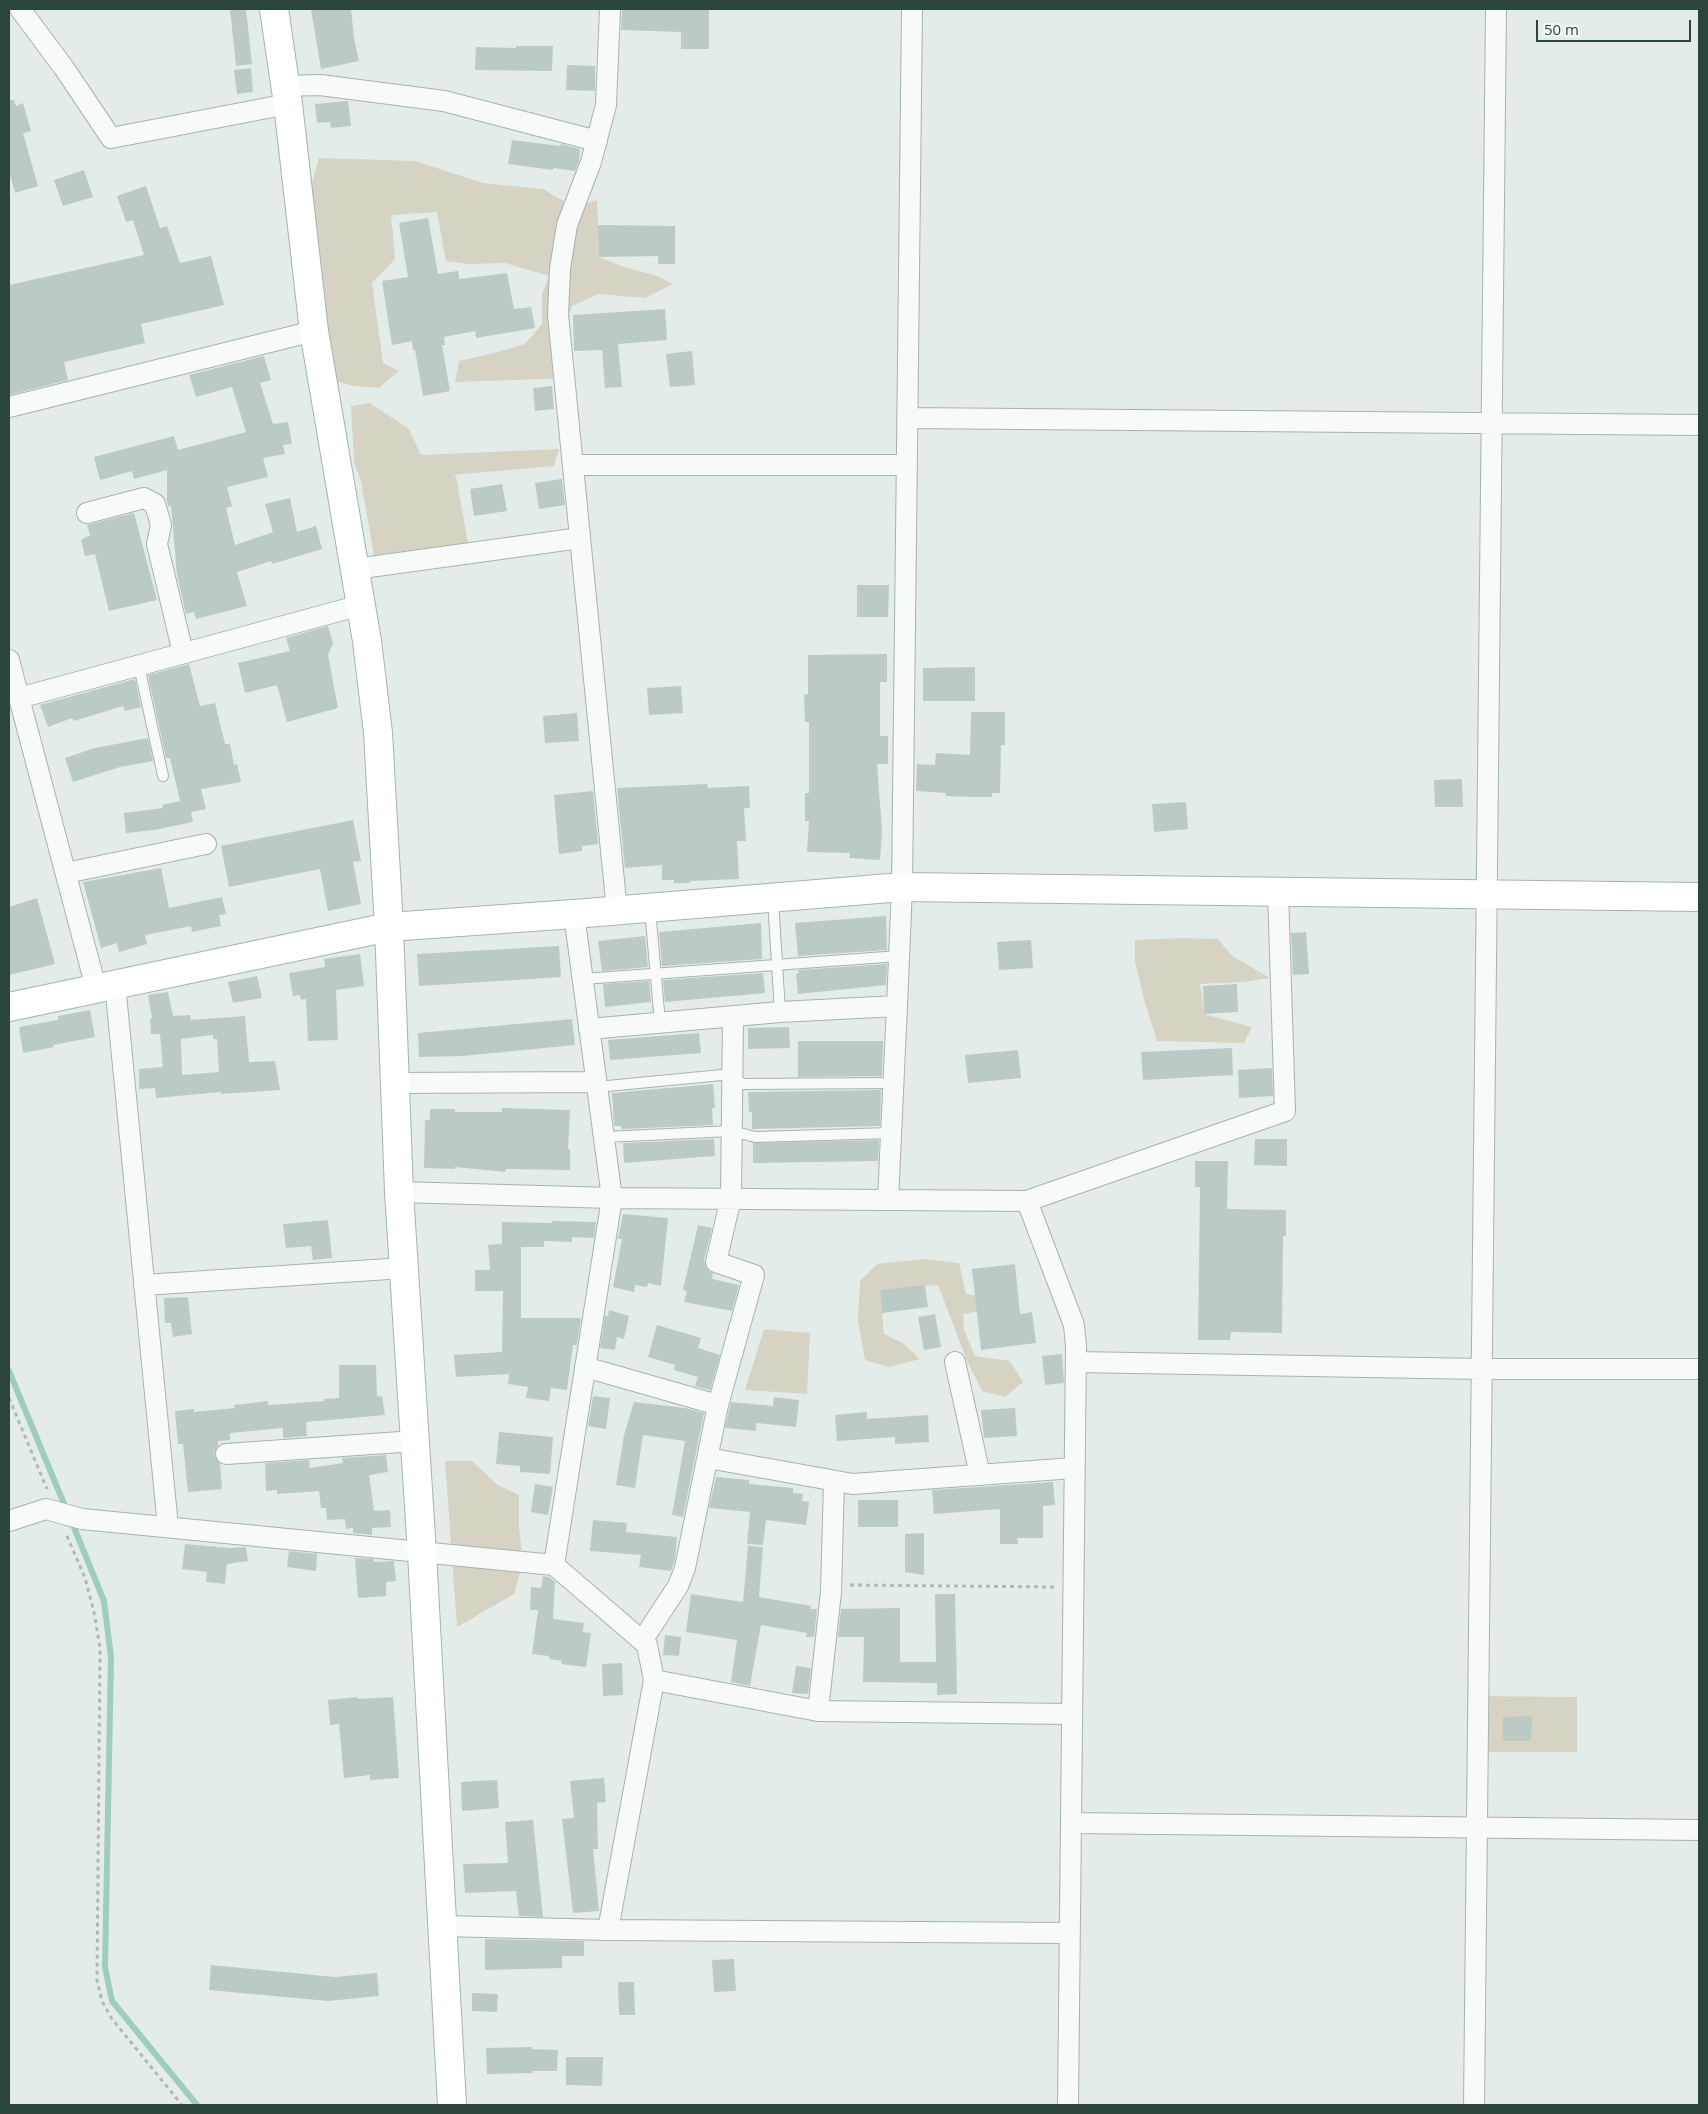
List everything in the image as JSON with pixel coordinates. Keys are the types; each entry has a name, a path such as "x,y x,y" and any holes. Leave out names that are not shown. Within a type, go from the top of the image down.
{"street":[{"path":"20,9 64,68 111,138 320,86 444,101 597,141"},
{"path":"274,9 314,331 367,641 378,733 404,1268 422,1553 452,2105"},
{"path":"610,9 606,105 592,162 567,225 560,269 558,314 617,911"},
{"path":"888,1200 902,887 912,9"},
{"path":"1474,2105 1496,9"},
{"path":"9,407 314,331"},
{"path":"907,418 1699,425"},
{"path":"573,465 907,465"},
{"path":"87,513 144,498 155,504 161,525 157,544 183,654"},
{"path":"355,569 580,538"},
{"path":"19,698 361,605"},
{"path":"9,660 66,873 106,986 144,1285 168,1528"},
{"path":"66,873 206,844"},
{"path":"9,1007 388,927 617,911 902,887 1699,897"},
{"path":"400,1192 612,1198 1027,1201 1285,1111 1278,891"},
{"path":"554,1565 612,1198 574,914"},
{"path":"590,1029 780,1012 897,1006"},
{"path":"642,1641 678,1586 685,1568 718,1405 754,1275 716,1262 731,1198 733,1016"},
{"path":"395,1082 597,1084"},
{"path":"1027,1201 1074,1324 1076,1362 1072,1588 1068,2105"},
{"path":"144,1285 404,1268"},
{"path":"955,1362 980,1475"},
{"path":"1076,1362 1482,1369 1699,1370"},
{"path":"585,1367 718,1405"},
{"path":"226,1454 415,1442"},
{"path":"708,1458 853,1484 1074,1468"},
{"path":"818,1711 832,1585 834,1480"},
{"path":"9,1521 46,1509 82,1519 554,1565 647,1645 654,1680 608,1930"},
{"path":"654,1680 818,1711 1072,1714"},
{"path":"1070,1823 1699,1830"},
{"path":"442,1926 608,1930 1070,1933"}],"lane":[{"path":"138,666 163,776"},
{"path":"773,898 780,1012"},
{"path":"650,908 660,1023"},
{"path":"583,979 899,956"},
{"path":"597,1084 732,1074 742,1084 894,1083"},
{"path":"604,1137 732,1130 755,1137 891,1133"}],"path":[{"path":"9,1398 85,1578 94,1612 100,1648 96,1981 102,2001 112,2019 182,2105"},
{"path":"832,1585 1072,1588"}],"shaded area":[{"path":"319,158 415,161 483,183 543,189 574,207 597,200 599,257 621,266 657,276 673,284 645,298 598,294 572,306 560,337 574,378 455,382 459,361 525,344 542,324 542,294 549,276 505,263 468,264 446,261 437,212 391,215 395,259 372,283 383,363 399,371 379,388 354,386 332,380 309,194"},
{"path":"370,403 409,429 421,455 559,449 554,466 452,475 456,476 468,543 374,555 361,481 354,462 351,406"},
{"path":"1218,939 1232,956 1270,978 1242,982 1200,984 1204,1014 1252,1027 1244,1043 1157,1041 1135,962 1135,940"},
{"path":"924,1259 959,1263 966,1294 1003,1299 1008,1306 963,1314 964,1330 975,1356 1010,1361 1023,1382 1005,1397 982,1391 967,1361 938,1285 880,1290 884,1334 903,1343 920,1359 889,1367 865,1360 858,1321 860,1281 877,1264"},
{"path":"764,1329 810,1333 807,1394 745,1390"},
{"path":"445,1461 472,1461 498,1485 519,1495 519,1528 523,1562 514,1594 457,1627"},
{"path":"1479,1696 1577,1697 1577,1752 1478,1752"}],"building":[{"path":"230,9 246,9 252,64 236,66"},
{"path":"311,9 351,9 359,61 321,69"},
{"path":"622,9 709,10 709,49 681,49 681,32 621,30"},
{"path":"516,46 553,46 552,71 475,70 476,47 516,48"},
{"path":"567,65 595,66 595,91 566,90"},
{"path":"251,68 253,92 237,94 234,70"},
{"path":"9,100 14,100 16,106 23,103 31,131 23,133 38,186 15,193 9,171"},
{"path":"348,101 351,126 331,128 330,122 317,123 315,104"},
{"path":"512,140 560,146 561,144 580,149 579,161 575,171 508,164"},
{"path":"84,170 93,197 63,206 54,180"},
{"path":"146,186 160,228 167,226 180,263 211,256 224,305 141,324 145,343 64,362 68,380 9,395 9,285 144,255 133,220 126,222 117,196"},
{"path":"428,218 438,274 458,271 459,279 507,273 514,309 531,307 535,328 476,338 475,331 444,337 445,345 442,345 450,391 423,396 412,341 392,345 382,281 408,277 399,223"},
{"path":"598,225 675,226 675,264 658,264 658,256 599,257"},
{"path":"665,309 667,340 618,344 622,387 605,388 602,350 574,351 573,315"},
{"path":"692,351 695,385 670,387 666,354"},
{"path":"264,356 271,380 260,383 273,424 288,422 292,444 283,445 285,454 263,458 268,477 227,487 232,506 226,508 235,545 273,532 265,504 290,498 297,532 316,526 322,549 272,564 271,561 237,572 247,606 196,619 194,612 186,614 177,575 171,506 168,506 167,501 167,470 134,479 132,471 100,480 94,457 174,436 178,450 246,432 232,387 196,397 189,375"},
{"path":"552,386 554,409 535,411 533,388"},
{"path":"562,479 565,505 539,509 535,483"},
{"path":"502,484 507,511 474,516 470,489"},
{"path":"134,513 157,600 109,611 95,554 85,556 81,540 90,535 87,525"},
{"path":"857,585 889,585 888,617 857,617"},
{"path":"328,626 333,643 328,655 338,708 287,722 277,685 245,693 238,663 290,651 286,638"},
{"path":"887,654 887,682 880,682 880,736 888,736 888,764 877,764 882,831 880,860 849,858 850,853 807,852 809,821 805,821 805,793 809,793 809,722 805,722 804,695 808,694 808,655"},
{"path":"189,664 200,706 215,703 225,744 230,744 234,765 237,764 241,782 201,789 206,809 191,812 193,822 154,830 126,833 124,813 163,808 162,805 180,801 170,758 166,758 148,675"},
{"path":"975,667 975,701 923,701 923,668"},
{"path":"135,679 141,707 125,711 123,706 74,721 72,718 48,727 40,705"},
{"path":"681,686 683,713 649,715 647,688"},
{"path":"971,712 1005,712 1005,745 1001,745 1000,793 992,793 992,797 972,797 946,796 946,793 916,791 917,764 935,765 936,753 970,755"},
{"path":"577,713 579,741 545,743 543,716"},
{"path":"148,738 153,761 120,767 73,782 65,758 95,748"},
{"path":"1462,779 1463,807 1435,807 1434,780"},
{"path":"707,784 708,788 749,786 750,808 744,808 746,841 737,841 739,879 674,883 674,880 662,880 662,865 625,868 617,788"},
{"path":"593,791 598,844 582,846 582,851 559,854 554,795"},
{"path":"1186,802 1188,829 1154,832 1152,804"},
{"path":"353,820 361,861 353,862 361,904 328,911 320,869 229,887 221,846"},
{"path":"161,868 169,908 222,897 226,914 219,915 221,926 192,932 191,926 145,935 147,944 119,952 117,943 101,948 83,882"},
{"path":"37,898 55,964 9,975 9,907"},
{"path":"886,916 887,950 798,956 795,923"},
{"path":"761,923 762,959 662,966 659,932"},
{"path":"1306,932 1309,974 1293,975 1291,933"},
{"path":"645,936 648,967 602,971 598,941"},
{"path":"1031,940 1033,968 999,970 997,942"},
{"path":"559,946 561,977 419,986 417,954"},
{"path":"360,954 364,986 336,990 338,1040 308,1041 306,999 301,1000 300,995 293,996 289,973 325,967 324,959"},
{"path":"887,964 886,985 798,994 796,974 799,973 798,970"},
{"path":"763,973 765,993 665,1002 663,980"},
{"path":"257,976 262,998 233,1003 228,982"},
{"path":"649,981 651,1002 605,1007 603,984"},
{"path":"1237,984 1238,1012 1204,1014 1203,986"},
{"path":"168,992 173,1016 190,1015 191,1020 245,1016 249,1062 275,1061 280,1090 221,1094 221,1092 156,1098 155,1088 139,1089 139,1069 163,1067 160,1034 151,1034 150,1019 152,1018 148,995","holes":["213,1035 213,1039 217,1039 219,1072 182,1075 181,1039"]},
{"path":"90,1010 95,1037 23,1053 19,1027 58,1020 58,1016"},
{"path":"572,1019 575,1045 463,1056 419,1057 418,1033"},
{"path":"789,1027 790,1048 748,1049 748,1028"},
{"path":"699,1033 701,1053 610,1060 608,1040"},
{"path":"798,1041 883,1041 882,1076 798,1077"},
{"path":"1232,1048 1233,1075 1143,1080 1141,1052"},
{"path":"1018,1050 1021,1078 968,1083 965,1055"},
{"path":"1272,1068 1273,1096 1239,1098 1238,1070"},
{"path":"713,1084 715,1108 712,1108 713,1125 622,1129 621,1126 614,1126 612,1093"},
{"path":"881,1090 880,1126 752,1129 752,1112 749,1112 748,1092"},
{"path":"502,1108 570,1110 568,1149 570,1149 570,1170 506,1169 505,1172 455,1167 455,1169 424,1168 425,1120 430,1120 430,1109 455,1109 455,1112 502,1112"},
{"path":"714,1139 715,1156 624,1163 623,1143"},
{"path":"1255,1139 1287,1139 1287,1166 1254,1165"},
{"path":"879,1140 878,1161 753,1163 753,1143"},
{"path":"1195,1161 1228,1161 1227,1209 1286,1210 1286,1236 1283,1236 1282,1333 1231,1332 1230,1340 1198,1340 1200,1187 1195,1187"},
{"path":"623,1214 668,1218 661,1286 648,1283 647,1287 635,1285 634,1292 613,1287 622,1239 618,1239"},
{"path":"328,1220 332,1258 313,1260 311,1246 286,1248 283,1224"},
{"path":"552,1221 596,1222 594,1238 572,1237 572,1242 544,1241 544,1247 521,1247 521,1318 581,1318 577,1345 573,1345 567,1390 551,1388 549,1401 526,1398 528,1387 508,1384 509,1374 456,1377 454,1355 502,1352 503,1291 475,1291 475,1270 490,1270 488,1245 502,1244 502,1222 552,1223"},
{"path":"698,1225 712,1228 704,1260 706,1268 713,1274 712,1279 739,1285 732,1311 684,1302 687,1291 683,1290"},
{"path":"1015,1264 1020,1314 1032,1312 1036,1343 981,1350 972,1269"},
{"path":"925,1285 928,1307 882,1313 880,1290"},
{"path":"188,1297 192,1334 173,1337 171,1323 165,1323 164,1298"},
{"path":"609,1310 629,1316 624,1339 617,1337 615,1350 600,1348 605,1315 608,1316"},
{"path":"935,1314 941,1347 924,1350 918,1317"},
{"path":"657,1325 701,1338 698,1348 720,1355 710,1390 695,1386 698,1377 674,1370 675,1365 648,1357"},
{"path":"1062,1354 1064,1383 1045,1385 1042,1356"},
{"path":"339,1365 376,1365 377,1397 382,1396 385,1415 306,1422 307,1436 283,1438 283,1428 230,1433 230,1440 218,1441 214,1454 220,1464 222,1489 188,1492 183,1444 178,1444 175,1411 194,1409 194,1412 235,1408 234,1405 268,1401 268,1405 324,1401 324,1399 339,1398"},
{"path":"593,1396 610,1398 606,1429 588,1426"},
{"path":"774,1397 799,1400 796,1427 756,1423 756,1431 725,1428 731,1402 773,1406"},
{"path":"634,1402 685,1408 704,1413 683,1517 672,1515 685,1441 643,1435 635,1488 616,1485 624,1435"},
{"path":"1015,1408 1017,1436 984,1438 981,1410"},
{"path":"867,1412 867,1419 928,1415 929,1442 895,1444 895,1437 837,1441 835,1415"},
{"path":"499,1432 553,1437 550,1474 520,1472 520,1466 496,1464"},
{"path":"386,1455 388,1472 369,1475 374,1511 390,1510 391,1527 372,1528 372,1535 353,1533 353,1528 346,1529 345,1519 327,1520 326,1508 321,1508 319,1491 277,1494 277,1490 266,1491 265,1463 309,1460 310,1468 343,1463 342,1458"},
{"path":"716,1477 749,1480 749,1484 793,1488 793,1493 803,1494 802,1501 809,1502 806,1525 766,1520 763,1545 747,1544 750,1512 709,1508"},
{"path":"1053,1482 1055,1505 1043,1506 1043,1538 1017,1538 1018,1544 1000,1544 1000,1509 934,1514 932,1490"},
{"path":"535,1484 553,1487 548,1515 531,1512"},
{"path":"858,1500 898,1500 898,1527 858,1527"},
{"path":"593,1520 627,1523 626,1532 677,1537 675,1559 671,1571 639,1567 641,1555 590,1551"},
{"path":"924,1533 924,1575 905,1572 905,1534"},
{"path":"185,1544 229,1548 246,1547 248,1561 227,1564 225,1584 206,1582 207,1572 182,1569"},
{"path":"748,1546 763,1547 759,1597 811,1606 810,1609 817,1609 814,1637 806,1637 807,1633 761,1625 750,1686 731,1682 737,1640 686,1632 691,1594 743,1602"},
{"path":"289,1551 317,1554 316,1571 287,1567"},
{"path":"355,1558 374,1559 374,1562 394,1561 396,1581 386,1582 386,1596 358,1598"},
{"path":"543,1576 549,1577 555,1582 553,1619 584,1623 583,1632 591,1633 586,1667 561,1664 562,1661 549,1659 549,1656 532,1654 538,1610 530,1610 531,1587 541,1588"},
{"path":"935,1594 955,1594 957,1694 937,1695 937,1683 863,1682 864,1637 838,1637 841,1609 900,1608 900,1662 936,1662"},
{"path":"665,1635 681,1637 679,1656 663,1655"},
{"path":"622,1663 623,1695 603,1696 602,1664"},
{"path":"796,1666 811,1668 808,1694 792,1693"},
{"path":"358,1697 358,1699 393,1697 399,1778 370,1780 370,1775 344,1778 339,1724 330,1725 328,1700"},
{"path":"1532,1716 1531,1741 1503,1741 1503,1717"},
{"path":"604,1778 606,1802 597,1803 598,1849 593,1849 599,1911 573,1913 562,1819 574,1818 570,1781"},
{"path":"497,1780 499,1808 462,1811 461,1782"},
{"path":"533,1820 543,1917 519,1916 516,1891 465,1893 463,1864 508,1863 505,1822"},
{"path":"485,1939 584,1941 584,1956 562,1956 562,1968 485,1970"},
{"path":"734,1959 736,1991 714,1992 712,1960"},
{"path":"211,1965 335,1977 377,1973 379,1996 328,2001 209,1990"},
{"path":"618,1982 634,1982 635,2015 619,2015"},
{"path":"472,1993 498,1994 497,2012 472,2011"},
{"path":"532,2047 532,2049 558,2050 557,2071 487,2074 486,2048"},
{"path":"566,2057 603,2057 602,2086 566,2085"}],"waterway":[{"path":"9,1371 67,1511"},
{"path":"71,1520 104,1601 111,1657 105,1967 112,2001 197,2105"}]}
